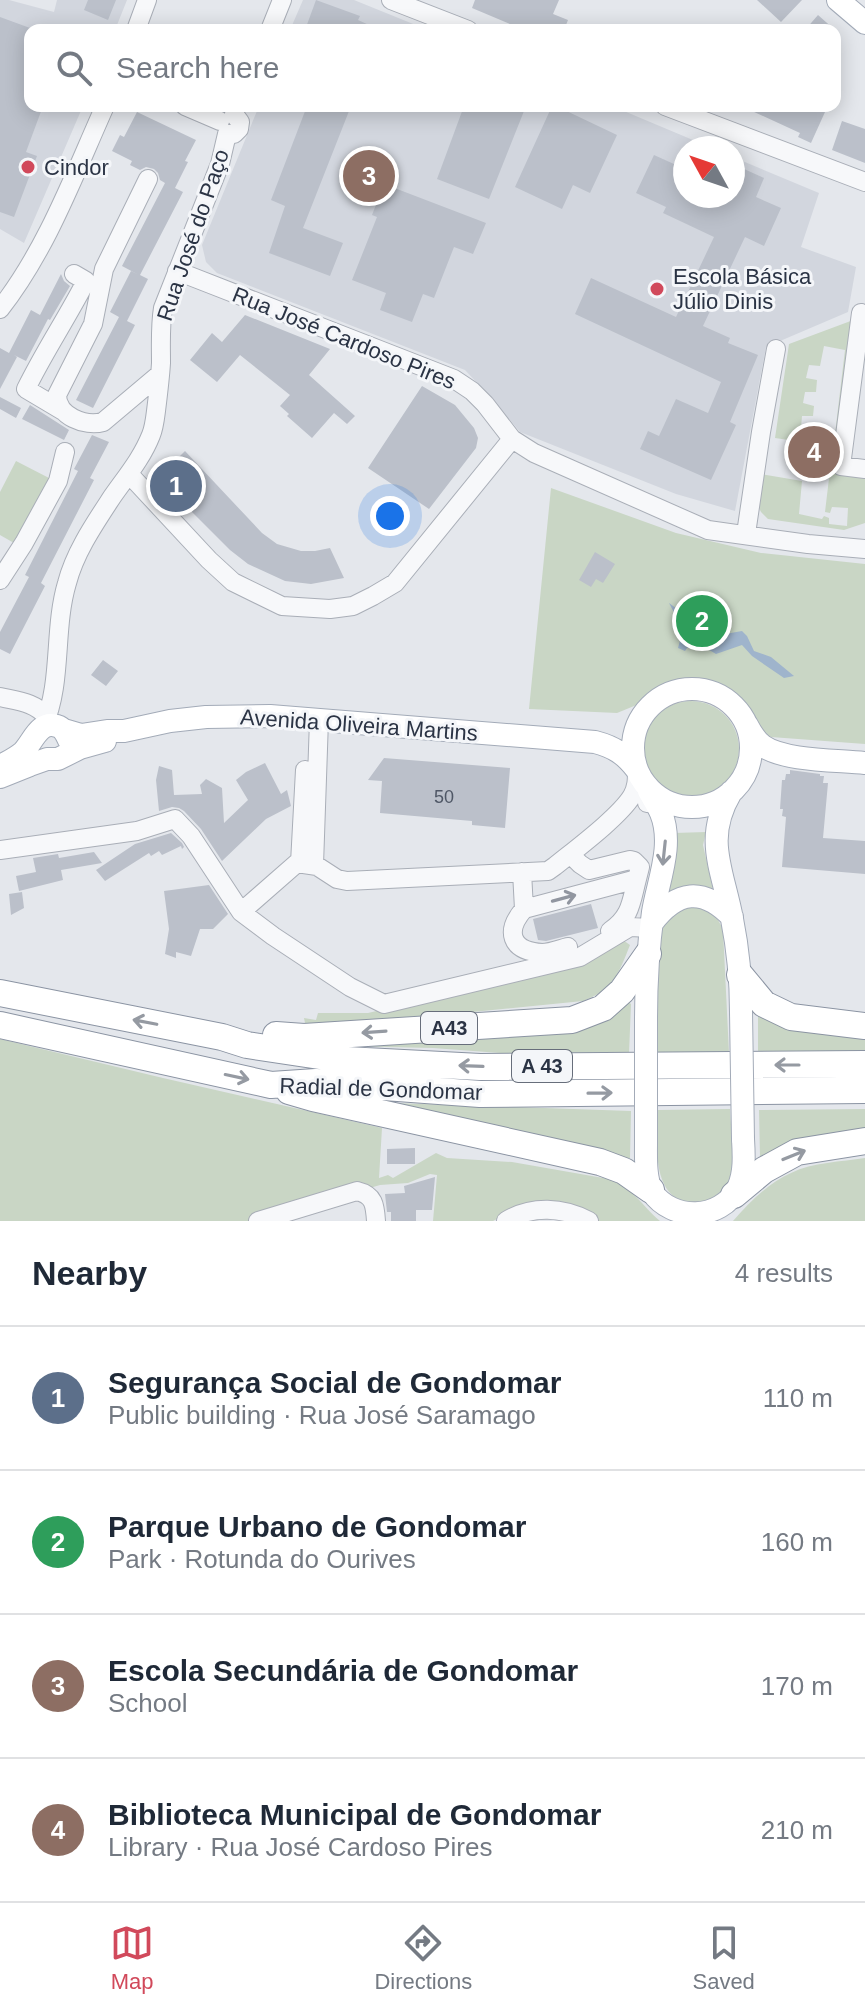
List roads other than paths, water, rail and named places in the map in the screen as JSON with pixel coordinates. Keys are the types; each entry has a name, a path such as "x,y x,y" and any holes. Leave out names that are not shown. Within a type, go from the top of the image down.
{"highway":[{"name":"A43","path":"222,1037 259,1033 304,1037 572,1020 603,1008 622,991 650,935"},
{"path":"740,975 764,1004 791,1017 865,1026"},
{"name":"Radial de Gondomar","path":"0,993 222,1037 247,1045 346,1060 480,1067 865,1064"},
{"name":"Radial de Gondomar","path":"0,1025 271,1085 316,1082 480,1094 865,1090"},
{"path":"271,1085 313,1098 600,1162 624,1171 665,1207"},
{"path":"720,1209 764,1170 797,1152 865,1141"}],"main road":[{"path":"838,0 865,23"},
{"path":"746,724 751,742 749,761 723,804 716,836 740,975 741,1180 720,1209 690,1217 665,1207 649,1181 646,1019 650,935 665,855 665,827 655,791 633,752 634,734 641,717 653,703 669,693 686,689 705,690 722,697 736,708 746,724 753,737 773,751 792,756 865,763"},
{"name":"Avenida Oliveira Martins","path":"50,727 81,735 206,717 270,716 595,742 625,755 655,791"},
{"name":"Avenida Oliveira Martins","path":"595,742 629,730 641,717"},
{"path":"50,727 69,741 66,752 55,758 37,753 34,742 50,727"},
{"path":"0,766 19,755 50,727"},
{"name":"Avenida Oliveira Martins","path":"0,777 111,739 124,731"},
{"path":"655,791 697,807 715,802 761,762 792,756"},
{"path":"650,935 661,912 674,901 687,897 703,896 720,905 732,917"}],"street":[{"path":"138,24 147,0"},
{"path":"272,24 282,0"},
{"path":"391,0 453,24"},
{"path":"0,309 14,292 52,227 102,112"},
{"path":"205,112 229,119"},
{"path":"681,112 865,182"},
{"name":"Rua José do Paço","path":"50,727 61,607 70,572 84,542 138,461 152,433 160,374 161,323 167,297 220,164 229,119"},
{"path":"63,411 57,402 57,395 93,324 104,269 148,179"},
{"name":"Rua José Cardoso Pires","path":"177,271 454,379 485,404 512,439 534,453 666,510 718,528 808,544 865,549"},
{"path":"74,274 86,281 26,389 83,422 94,425 103,422 160,374"},
{"path":"861,313 841,466 865,469"},
{"path":"747,527 776,349"},
{"path":"129,474 233,582 282,606 330,609 353,606 395,583 512,439"},
{"path":"2,572 24,543 58,481 65,452"},
{"name":"Rua José Cardoso Pires","path":"718,528 747,527 844,540 865,538"},
{"path":"0,697 41,709 50,727"},
{"path":"307,864 313,719"},
{"path":"241,912 297,863 307,864 347,881 548,871 621,809 636,787 655,791"},
{"path":"621,809 655,791"},
{"path":"0,850 137,831 175,819 191,836 241,912 365,996 384,1004 580,957 630,927 650,935"},
{"path":"570,854 589,870 634,861 640,867 630,910 618,926 593,941 544,953 520,946 515,939 513,924 523,911 637,879"},
{"path":"522,872 523,911"},
{"path":"258,1221 357,1191 366,1193 375,1204 376,1221"},
{"path":"506,1221 516,1215 553,1209 589,1221"}],"water":[{"path":"669,603 714,636 742,631 754,651 771,657 794,676 784,678 752,656 742,645 716,654 701,645 685,651 678,648 681,637 677,628 672,627 678,620"}],"place":[{"name":"Cindor","path":"28,167"},
{"name":"Escola Secundária de Gondomar","path":"369,176"},
{"name":"Escola Básica Júlio Dinis","path":"657,289"},
{"name":"Biblioteca Municipal de Gondomar","path":"814,452"},
{"name":"Segurança Social de Gondomar","path":"176,486"},
{"name":"Parque Urbano de Gondomar","path":"702,621"}]}
